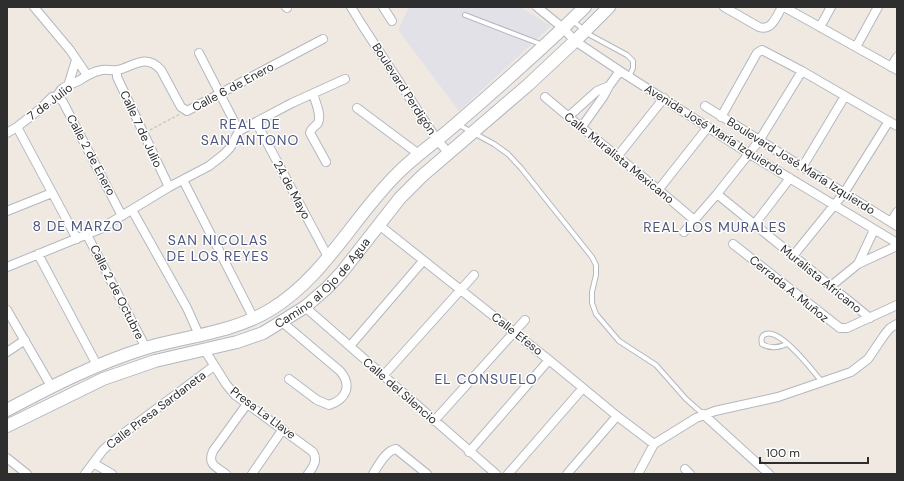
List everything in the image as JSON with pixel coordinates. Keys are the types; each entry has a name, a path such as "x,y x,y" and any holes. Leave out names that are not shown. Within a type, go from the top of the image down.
{"street":[{"path":"34,7 48,22 87,75"},
{"name":"Boulevard Perdigón","path":"352,7 362,25 437,140 448,152"},
{"name":"Boulevard Perdigón","path":"358,7 362,25"},
{"path":"383,7 392,21"},
{"name":"Avenida José María Izquierdo","path":"537,7 563,28 575,41 620,71 748,153 834,204 897,245"},
{"name":"Camino al Ojo de Agua","path":"7,410 51,386 97,365 146,348 231,328 270,310 293,294 312,277 383,189 398,173 457,124 585,7"},
{"name":"Camino al Ojo de Agua","path":"7,426 103,378 155,361 236,342 263,333 305,307 327,288 342,272 400,198 422,176 528,84 575,41 609,7"},
{"path":"730,8 759,27 768,28 772,25 783,7 894,69 897,57"},
{"path":"820,27 831,7"},
{"path":"856,47 878,7"},
{"name":"Calle 6 de Enero","path":"187,111 323,39"},
{"path":"721,117 757,53 762,50 802,71 897,126"},
{"path":"199,53 239,131"},
{"path":"68,86 76,60"},
{"name":"7 de Julio","path":"7,133 40,109 52,97 57,96 63,89 87,75 104,70 118,70 147,61 156,65 160,70 181,107 187,111"},
{"name":"Calle 7 de Julio","path":"118,70 117,77 169,188"},
{"path":"581,128 620,71"},
{"path":"684,232 717,194 759,140 802,71"},
{"path":"7,268 87,235 122,216 224,156 239,131 292,103 345,79"},
{"path":"568,117 597,91 609,86"},
{"path":"313,94 319,119 318,124 311,130 310,133 326,162"},
{"name":"Calle 2 de Enero","path":"57,96 63,102 122,216"},
{"path":"803,166 845,96"},
{"name":"Calle Muralista Mexicano","path":"544,97 617,157 659,189 694,220"},
{"path":"617,157 664,98"},
{"name":"Boulevard José María Izquierdo","path":"705,106 894,224"},
{"path":"358,108 420,155"},
{"path":"792,256 844,193 889,121"},
{"name":"24 de Mayo","path":"256,122 328,258"},
{"name":"Calle 2 de Octubre","path":"17,127 77,239"},
{"path":"659,189 708,127"},
{"path":"754,225 790,178"},
{"path":"183,180 254,318"},
{"path":"7,211 52,193"},
{"name":"Muralista Africano","path":"717,194 870,318"},
{"path":"132,210 186,308 199,336"},
{"path":"894,224 897,212"},
{"name":"Calle Efeso","path":"379,225 654,444"},
{"path":"858,264 874,230"},
{"name":"Calle 2 de Octubre","path":"87,235 146,348"},
{"name":"Cerrada A. Muñoz","path":"733,244 835,326 843,329 870,318"},
{"path":"830,286 858,264 897,245"},
{"path":"38,254 97,365"},
{"path":"350,346 423,260"},
{"path":"383,376 474,275"},
{"path":"870,318 897,305"},
{"name":"Calle del Silencio","path":"305,307 496,474"},
{"path":"7,310 51,386"},
{"path":"434,421 525,320"},
{"path":"282,322 340,371 347,380 346,390 337,401 329,405 317,400 289,379"},
{"path":"638,474 654,444 703,414 778,397 851,372 868,359 894,326"},
{"path":"7,352 25,340"},
{"name":"Presa La Llave","path":"204,349 226,384 235,395 282,430 308,447 316,457 308,474"},
{"path":"470,452 549,360"},
{"name":"Calle Presa Sardaneta","path":"85,474 102,450 214,366"},
{"path":"508,474 583,388"},
{"path":"226,474 215,466 210,460 213,451 247,404"},
{"path":"703,414 770,474"},
{"path":"567,474 617,416"},
{"path":"252,474 282,430"},
{"path":"373,474 388,453 396,449 425,473"},
{"path":"7,458 27,474"},
{"path":"93,463 112,474"}],"lane":[{"path":"465,15 544,45"},
{"path":"572,20 585,31 627,55 633,62 633,68 629,76"},
{"path":"457,124 471,133 494,144 508,154 525,174 592,257 596,265 596,276 592,292 592,303 596,314 610,332 629,349 648,359 656,366 686,399 703,414"},
{"path":"787,344 780,347 766,347 762,344 761,340 762,336 766,334 774,334 787,344 804,359 822,382"}],"path":[{"name":"Calle 6 de Enero","path":"143,133 187,111"}],"shaded area":[{"path":"409,7 520,7 551,26 459,111 398,30"}],"district":[{"name":"REAL DE SAN ANTONO","path":"250,132"},
{"name":"8 DE MARZO","path":"78,226"},
{"name":"REAL LOS MURALES","path":"715,227"},
{"name":"SAN NICOLAS DE LOS REYES","path":"218,248"},
{"name":"EL CONSUELO","path":"486,379"}]}
